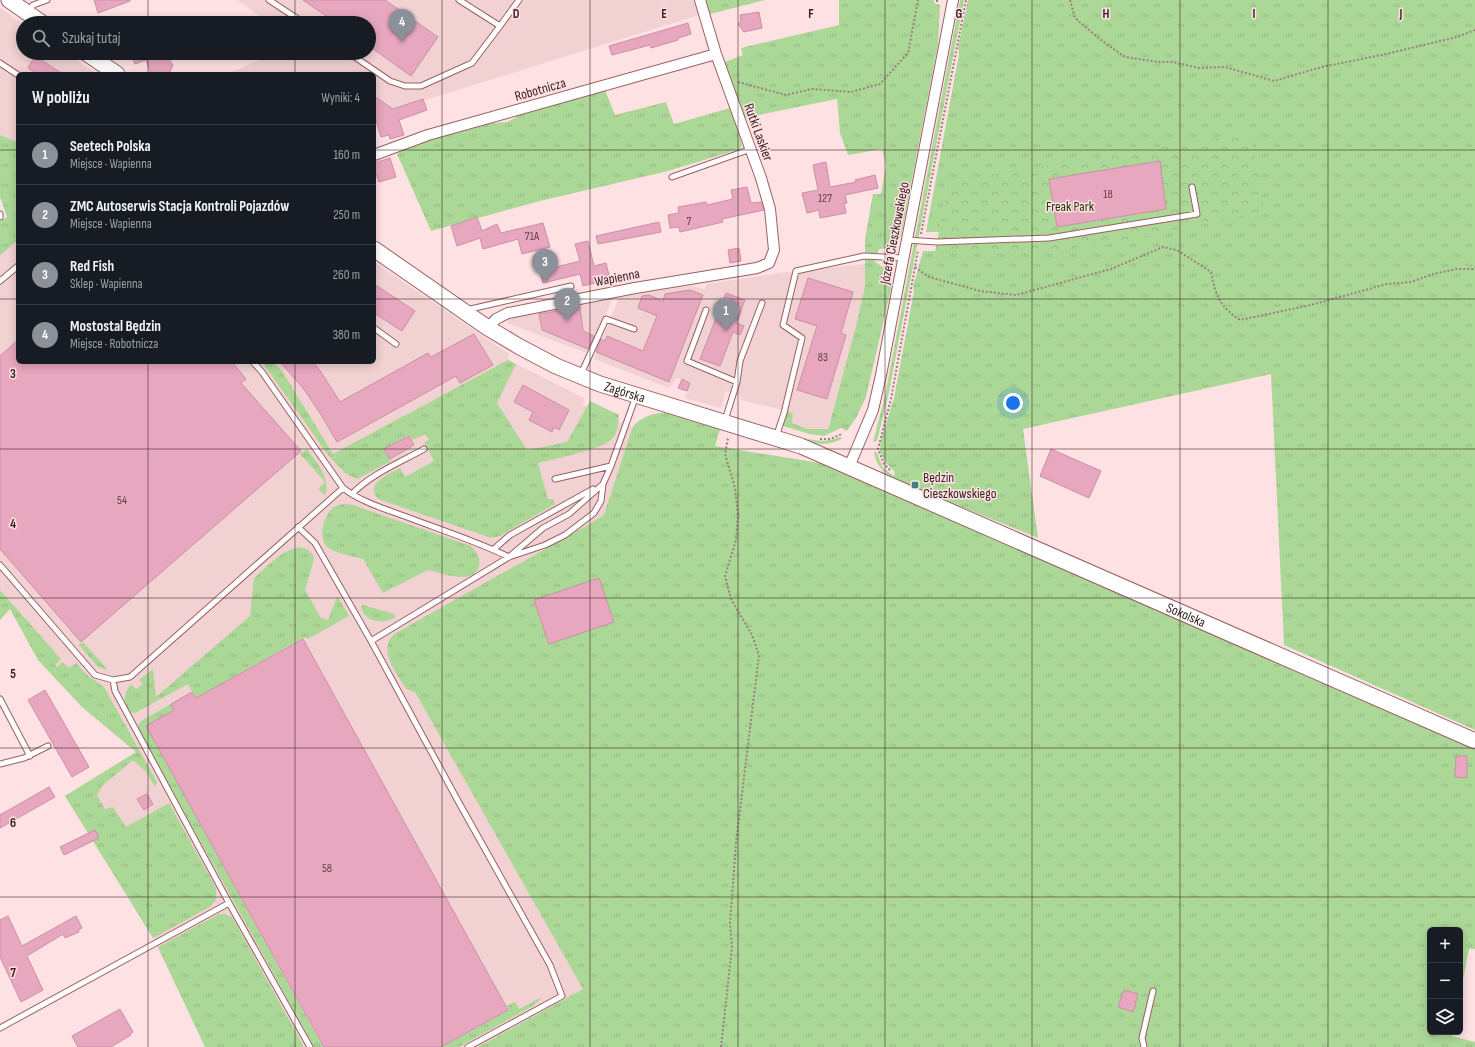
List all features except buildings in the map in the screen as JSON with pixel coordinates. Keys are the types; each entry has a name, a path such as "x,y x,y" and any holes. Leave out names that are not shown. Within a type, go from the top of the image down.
{"street":[{"path":"9,0 32,16"},
{"name":"Rutki Laskier","path":"700,0 716,54 751,149 770,209 774,250 769,263 757,268"},
{"name":"Józefa Cieszkowskiego","path":"849,467 873,410 904,258 953,0"},
{"name":"Robotnicza","path":"376,154 428,135 716,54"},
{"path":"96,60 114,72"},
{"name":"Zagórska","path":"376,250 488,328 538,357 580,377 807,448 894,486"},
{"name":"Wapienna","path":"488,328 496,319 508,313 635,288 757,268"},
{"name":"Sokolska","path":"894,486 1475,741"}],"lane":[{"path":"27,13 33,5 48,0"},
{"path":"269,0 293,16"},
{"path":"459,0 500,26"},
{"path":"359,60 390,81 405,86 420,86 472,63 519,0"},
{"path":"0,63 16,74"},
{"path":"672,177 751,149"},
{"path":"907,240 919,242 1049,238 1197,214 1192,187"},
{"path":"776,438 784,413 802,338 783,325 796,272 864,256 904,258"},
{"path":"0,281 16,268"},
{"path":"463,311 571,286"},
{"path":"728,424 740,361 762,304"},
{"path":"706,310 687,361 737,382"},
{"path":"580,377 606,319 634,329"},
{"path":"376,329 396,344"},
{"path":"255,364 262,372 343,488 352,494 384,509 494,549 509,557 545,545 565,535 594,513 601,501 603,484 637,396"},
{"path":"352,494 361,484 371,477 424,449"},
{"path":"555,479 611,466"},
{"path":"494,549 510,535 603,484"},
{"path":"371,641 509,557 543,528 569,514 603,484"},
{"path":"0,565 95,675 113,680 130,677 343,488"},
{"path":"298,527 315,543 371,641 550,965 562,996 468,1047"},
{"path":"113,680 115,691 229,903 310,1047"},
{"path":"0,699 30,756"},
{"path":"0,764 30,756 48,746"},
{"path":"0,1028 229,903"},
{"path":"1144,1047 1142,1038 1153,991"}],"path":[{"path":"725,79 786,95 812,89 851,92 880,84 908,53 918,0"},
{"path":"894,486 894,474 884,464 878,449 891,399 919,242 966,0"},
{"path":"1070,0 1075,18 1101,40 1125,57 1158,62 1173,62 1199,68 1224,67 1274,81 1322,67 1457,37 1475,30"},
{"path":"915,267 929,277 980,291 1016,296 1111,269 1163,247 1176,250 1211,272 1215,292 1227,311 1240,320 1311,305 1387,284 1412,282 1433,274 1457,269 1473,269 1475,267"},
{"path":"721,1047 732,947 730,923 736,843 759,655 752,636 731,599 725,576 736,540 738,514 734,488 724,454 728,424"}],"shaded area":[{"path":"237,0 693,0 699,15 376,115 376,72 231,72 260,60 376,60 376,16 260,16"},
{"path":"0,8 16,19 16,60 76,60 94,72 16,72 16,141 0,135"},
{"path":"16,230 16,364 376,364 376,263 509,354 508,360 584,398 583,405 633,428 589,986 478,1047 205,1047 153,938 65,796 136,752 82,707 38,660 10,609 0,620 0,236"},
{"path":"865,264 865,286 855,330 827,430 807,429 791,423 793,414 788,411 740,400 741,396 726,391 721,408 685,398 691,382 677,378 669,388 594,359 619,298 690,286 705,289 707,284 781,273"},
{"path":"614,296 587,353 507,323 509,319"}],"green space":[{"path":"706,0 765,0 710,14"},
{"path":"839,0 934,0 934,3 940,5 938,44 901,236 892,246 879,249 875,262 888,272 891,279 891,289 866,397 856,418 847,431 841,428 824,436 810,434 783,426 788,411 793,414 792,423 807,429 828,429 855,330 865,286 865,239 873,194 881,194 886,165 882,149 848,155 840,133 837,99 743,118 725,62 743,55 741,48 839,25"},
{"path":"960,0 964,0 888,397 877,441 873,442 885,396"},
{"path":"968,0 1475,0 1475,730 1284,645 1271,374 1023,429 1038,538 893,479 880,467 876,460 874,451 877,453 883,468 894,476 895,472 885,462 880,451 881,440 894,398 914,291 913,287 923,251 1065,251 948,182 939,232 926,232 959,54 958,47"},
{"path":"605,90 615,115 666,102 674,124 730,108 742,145 740,149 668,171 540,201 431,231 397,154 406,147 473,125 507,122 515,118 518,114"},
{"name":"Freak Park","path":"1250,132 1265,211 1112,243 1065,251 935,252 948,182"},
{"path":"0,135 16,141 16,242 0,255 0,221 7,217 0,197"},
{"path":"508,360 516,364 497,403 527,450 567,442 590,401 619,415 615,434 607,443 578,453 538,463 548,499 553,499 555,504 500,536 491,538 378,499 374,488 376,484 385,476 400,468 405,477 434,461 424,442 429,440 426,434 413,440 409,435 384,449 391,461 357,479 345,473 328,455 263,364 275,364 282,371 333,454"},
{"path":"672,412 721,426 715,446 826,464 1475,747 1475,949 1469,949 1463,980 1463,927 1427,927 1427,1035 1452,1035 1475,1042 1475,1047 478,1047 583,989 415,692 406,689 395,671 388,652 390,638 396,633 604,515 633,426 642,419 661,413"},
{"path":"839,437 843,438 830,443 817,444 808,442 808,439 824,441"},
{"path":"307,449 322,470 326,482 325,495 318,489 325,482 300,454"},
{"path":"343,504 353,505 471,546 479,557 479,566 476,572 464,577 456,577 428,570 383,593 363,559 334,551 326,545 323,540 322,534 324,522 327,516 334,507"},
{"path":"300,547 309,551 314,559 305,590 321,618 328,620 337,597 349,616 308,639 306,637 303,638 196,698 188,684 135,713 130,712 126,705 125,695 131,684 136,689 143,684 139,680 153,669 156,697 250,616 254,578 281,555 287,551"},
{"path":"0,590 61,659 55,665 57,667 63,662 69,668 76,663 87,675 104,687 157,782 155,787 146,772 133,760 102,786 97,795 105,809 113,807 126,827 169,803 216,888 216,900 210,907 153,938 65,796 136,752 82,707 38,660 10,609 0,620"},
{"path":"363,605 394,614 396,617 386,621 370,619 365,616 362,611 361,606"},
{"path":"83,642 107,669 105,670 96,665 79,645"},
{"path":"171,704 174,710 146,726 323,1047 314,1047 140,732 138,726 141,721"},
{"path":"219,914 225,914 232,917 303,1045 302,1047 205,1047 158,947"},
{"path":"540,998 541,999 531,1007 459,1047 442,1047 509,1010 507,1006 515,1002 519,1009"}],"place":[{"name":"Mostostal Będzin","path":"402,42"},
{"name":"Red Fish","path":"545,282"},
{"name":"ZMC Autoserwis Stacja Kontroli Pojazdów","path":"567,321"},
{"name":"Seetech Polska","path":"726,331"},
{"name":"Będzin Cieszkowskiego","path":"915,485"}]}
